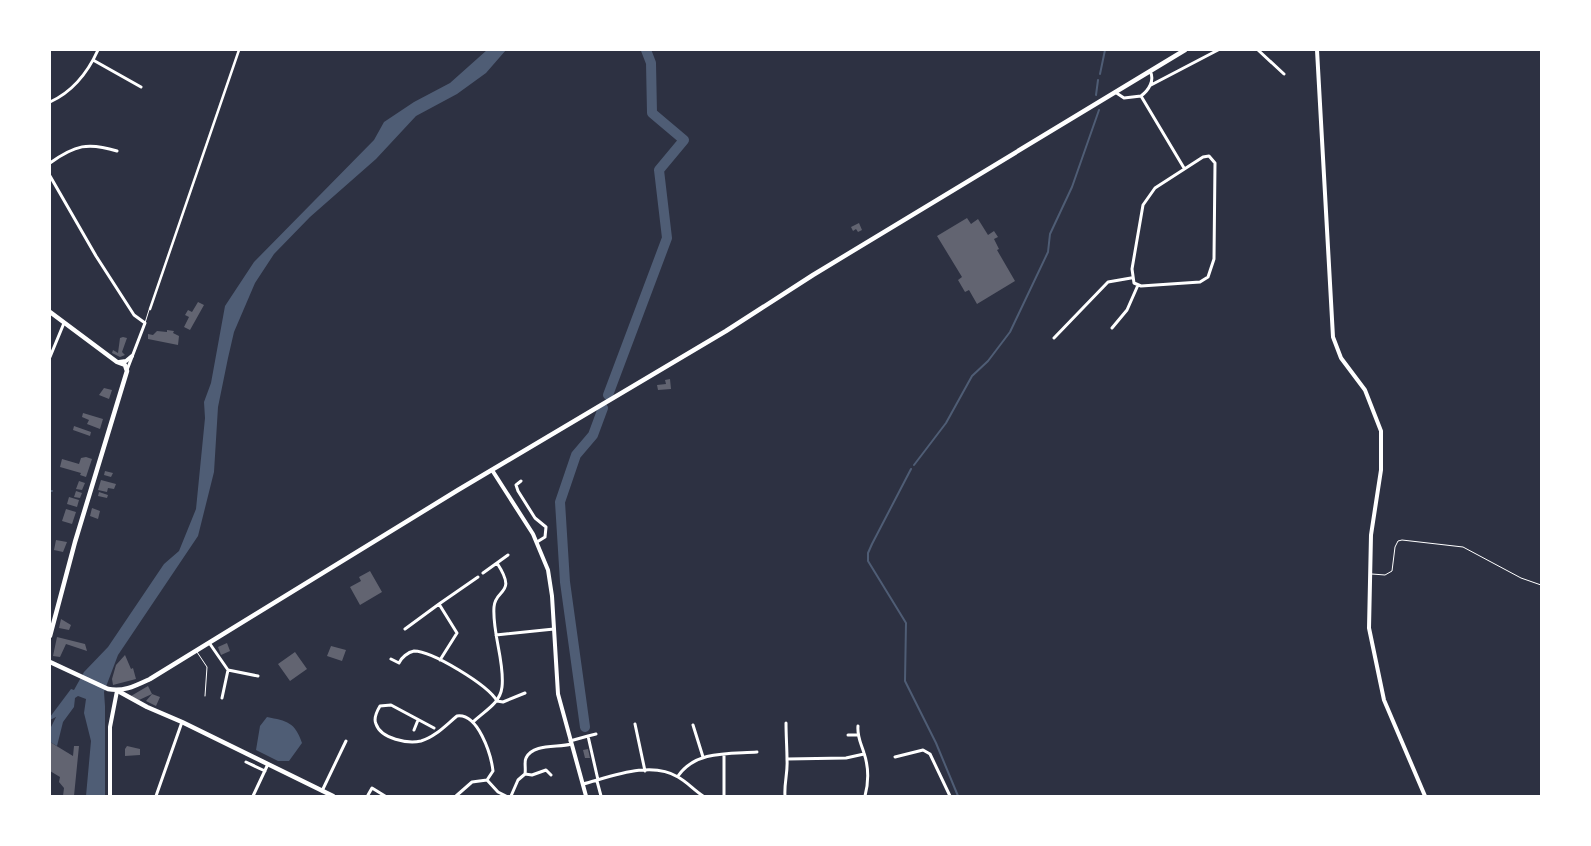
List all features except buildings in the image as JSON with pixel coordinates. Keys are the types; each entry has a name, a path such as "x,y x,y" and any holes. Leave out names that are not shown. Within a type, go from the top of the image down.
{"main road":[{"path":"50,662 108,689 116,690 139,684 210,644 492,470 726,331 813,275 1185,50"},
{"path":"50,312 117,362 125,365 127,371 74,542 53,618 50,636"},
{"path":"116,690 147,708 182,722 333,796"}],"street":[{"path":"50,102 59,98 76,83 98,50"},
{"path":"150,309 239,50"},
{"path":"1115,92 1124,98 1141,96 1150,85 1218,50"},
{"path":"1258,50 1284,74"},
{"path":"1317,50 1332,336 1339,355 1365,390 1378,419 1382,437 1381,470 1371,535 1369,628 1384,700 1425,796"},
{"path":"93,60 141,87"},
{"path":"1150,71 1152,76 1150,85"},
{"path":"1141,96 1184,168"},
{"path":"50,163 66,152 83,146 100,146 117,152"},
{"path":"1206,156 1213,158 1215,163 1213,265 1208,277 1200,282 1138,285 1132,278 1143,205 1154,188 1184,168 1206,156"},
{"path":"50,176 96,256 134,315 145,323 127,371"},
{"path":"1054,338 1108,282 1132,278"},
{"path":"1112,328 1127,310 1138,285"},
{"path":"50,357 64,322"},
{"path":"117,362 126,361 132,356"},
{"path":"492,470 537,542 551,582 558,694 586,796"},
{"path":"521,482 516,485 518,491 535,518 546,527 545,537 537,542"},
{"path":"483,573 508,555"},
{"path":"473,722 497,701 502,686 494,606 506,586 504,575 497,563"},
{"path":"405,629 478,577"},
{"path":"439,604 457,633 440,660"},
{"path":"496,634 554,629"},
{"path":"210,644 228,670 258,676"},
{"path":"391,659 399,663 409,652 416,651 440,660 492,693 497,701 503,702 525,693"},
{"path":"222,698 228,670"},
{"path":"110,796 110,727 116,690"},
{"path":"434,728 385,704 380,706 375,718 379,730 400,740 412,742 429,738 457,716 462,715 473,722 490,756 493,768 491,776 487,780 472,782 456,796"},
{"path":"414,730 418,720"},
{"path":"156,796 182,722"},
{"path":"785,796 788,759 785,749 786,723"},
{"path":"635,724 645,771"},
{"path":"693,726 703,757"},
{"path":"858,726 857,735 864,754 868,782 865,796"},
{"path":"525,774 525,759 536,749 571,742 596,734"},
{"path":"848,735 857,735"},
{"path":"588,736 601,796"},
{"path":"322,791 346,741"},
{"path":"895,757 923,750 930,754 950,796"},
{"path":"678,776 703,757 758,752"},
{"path":"724,754 724,796"},
{"path":"788,759 815,757 846,758 864,754"},
{"path":"246,762 265,771"},
{"path":"253,796 268,764"},
{"path":"511,796 518,780 525,774 546,770 551,775"},
{"path":"583,784 658,770 678,776 700,795"},
{"path":"487,780 498,792 506,796"},
{"path":"368,795 372,788 385,796"}],"lane":[{"path":"145,323 150,309"},
{"path":"1369,574 1385,575 1392,572 1395,547 1401,540 1463,547 1521,578 1541,585"},
{"path":"197,651 207,667 205,696"}],"water":[{"path":"487,50 506,50 486,73 457,94 416,116 376,159 310,217 274,254 255,283 234,332 228,358 218,407 214,472 198,536 118,655 104,692 105,796 86,796 91,741 84,713 86,699 78,696 75,698 74,707 63,722 57,746 50,742 50,729 56,717 50,720 50,717 71,689 74,690 84,672 108,647 164,564 179,551 196,509 205,418 204,402 211,383 225,306 254,262 374,140 384,122 414,102 450,83"},
{"path":"267,717 285,721 293,727 299,736 302,743 289,761 278,761 256,750 260,726"}],"waterway":[{"path":"608,395 667,238 659,170 684,140 652,113 651,63 646,50"},
{"path":"1100,74 1105,50"},
{"path":"1096,95 1098,80"},
{"path":"914,465 946,423 972,376 988,361 1010,332 1048,252 1050,234 1072,187 1099,110"},
{"path":"585,727 565,582 560,502 576,455 593,435 603,408"},
{"path":"911,469 872,544 868,553 868,561 906,623 905,681 936,743 958,796"}]}
